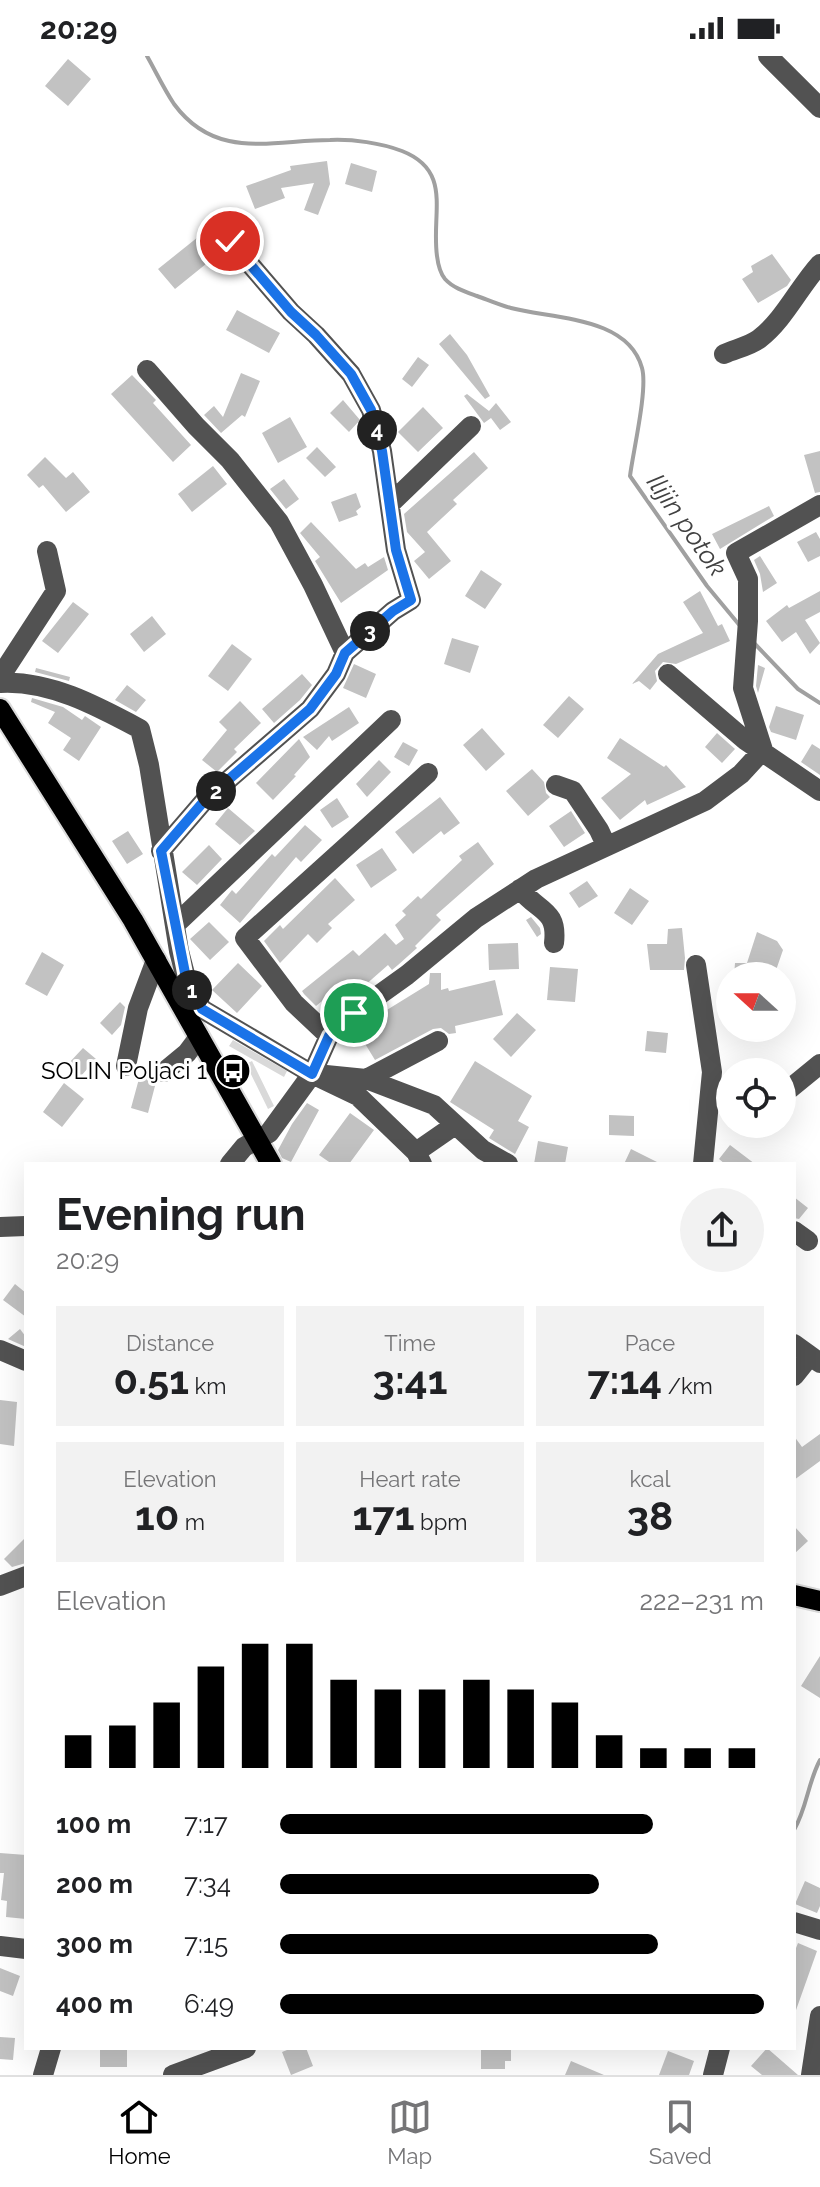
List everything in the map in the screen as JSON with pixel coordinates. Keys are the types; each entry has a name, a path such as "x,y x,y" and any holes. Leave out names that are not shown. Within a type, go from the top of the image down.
{"main road":[{"path":"0,709 156,960 270,1162"},
{"path":"796,1595 820,1601"}],"street":[{"path":"768,56 820,108"},
{"path":"161,851 205,800 310,709 336,674 345,653 393,611 411,600 396,550 382,451 371,410 351,374 291,312 230,241"},
{"path":"724,354 758,340 820,264"},
{"path":"147,370 230,460 279,522 345,653"},
{"path":"390,504 471,426"},
{"path":"763,750 743,688 748,579 736,553 820,505"},
{"path":"47,551 56,591 0,680 57,691 100,708 140,729 186,978 202,1009 312,1074 358,1096 419,1158 455,1125"},
{"path":"668,674 745,740 820,791"},
{"path":"176,924 391,720"},
{"path":"232,1162 244,1147 269,1133 312,1074 329,1036 476,918 520,889 606,845 705,801 741,774 763,750"},
{"path":"329,1036 294,1003 245,938 428,773"},
{"path":"556,785 573,791 606,845"},
{"path":"520,889 552,919 556,926 554,943"},
{"path":"126,1066 138,1008 156,960"},
{"path":"696,965 718,1058"},
{"path":"164,1072 187,1053 199,1037"},
{"path":"366,1079 438,1041"},
{"path":"796,1084 820,1064"},
{"path":"312,1074 366,1079 434,1105 483,1150 504,1162"},
{"path":"704,1162 716,1100"},
{"path":"0,1227 24,1226"},
{"path":"0,1350 24,1360"},
{"path":"796,1373 808,1355"},
{"path":"0,1586 24,1577"},
{"path":"796,1923 820,1930"},
{"path":"0,1946 24,1949"},
{"path":"814,2071 820,2016"},
{"path":"43,2075 50,2050"},
{"path":"173,2075 241,2050"},
{"path":"713,2075 719,2050"}],"shaded area":[{"path":"233,1040 287,1071 284,1077 229,1046"},
{"path":"252,1061 274,1106 268,1109 246,1064"}],"building":[{"path":"68,59 91,79 68,106 45,86"},
{"path":"327,161 330,184 318,215 304,210 314,183 281,188 285,198 255,209 246,186 291,170 290,166"},
{"path":"351,163 377,171 372,192 345,184"},
{"path":"208,229 222,251 175,289 158,269"},
{"path":"772,254 791,280 787,286 758,303 742,279 753,272 751,266"},
{"path":"237,310 280,333 269,353 226,330"},
{"path":"450,334 467,355 490,396 485,399 439,344"},
{"path":"418,357 429,365 412,387 402,379"},
{"path":"241,373 260,381 245,417 242,415 221,433 204,415 214,406 223,417"},
{"path":"132,375 191,445 173,462 111,394"},
{"path":"467,394 489,411 496,403 511,422 500,430 491,418 484,423 464,396"},
{"path":"343,400 360,420 349,432 330,413"},
{"path":"423,407 443,428 418,452 398,432"},
{"path":"290,417 307,447 278,463 262,433"},
{"path":"317,447 336,467 325,477 306,458"},
{"path":"820,451 820,492 815,493 804,455"},
{"path":"474,452 488,468 453,500 457,504 427,532 451,561 429,579 414,561 425,552 407,532 404,514"},
{"path":"45,457 66,478 73,472 90,492 66,512 43,485 39,488 27,475"},
{"path":"213,466 227,484 192,512 178,494"},
{"path":"284,479 299,499 286,509 270,489"},
{"path":"356,493 361,507 356,511 358,515 339,522 331,502"},
{"path":"769,506 774,516 720,549 712,534"},
{"path":"311,522 356,569 365,563 368,567 384,557 388,570 341,603 315,561 320,557 300,533"},
{"path":"816,532 820,539 820,556 808,562 797,542"},
{"path":"760,556 777,583 763,592 754,560"},
{"path":"481,570 502,584 485,609 465,596"},
{"path":"700,591 718,626 722,624 730,641 676,664 663,662 655,671 657,681 650,690 639,681 632,684 658,654 703,633 683,602"},
{"path":"820,591 820,612 805,620 820,643 810,654 796,632 782,642 766,621 787,605 789,608"},
{"path":"73,602 89,614 58,653 42,641"},
{"path":"152,616 166,634 144,652 130,634"},
{"path":"452,638 479,646 470,673 444,664"},
{"path":"232,644 252,659 228,691 208,676"},
{"path":"354,664 376,674 366,698 343,688"},
{"path":"758,665 765,668 758,693 756,686"},
{"path":"36,668 70,677 69,681 35,672"},
{"path":"302,674 312,685 274,723 262,709"},
{"path":"127,685 146,700 136,712 115,700"},
{"path":"569,696 584,709 558,738 543,725"},
{"path":"32,698 63,707 82,720 85,716 101,727 79,761 63,750 71,738 48,723 55,712 31,702"},
{"path":"240,701 261,723 234,749 237,752 217,772 202,760 227,730 219,722"},
{"path":"776,706 804,715 796,740 771,732 769,727"},
{"path":"349,707 359,723 332,741 329,736 317,750 303,737"},
{"path":"482,728 505,754 486,771 463,745"},
{"path":"717,733 735,749 722,763 705,747"},
{"path":"620,738 664,767 666,765 686,787 647,805 645,800 620,820 601,798 631,774 607,758"},
{"path":"299,739 310,757 273,800 256,783"},
{"path":"403,742 418,750 409,766 394,757"},
{"path":"812,744 820,749 820,775 801,762"},
{"path":"379,760 391,772 367,797 356,784"},
{"path":"532,769 544,782 550,797 528,816 506,791"},
{"path":"440,797 460,823 444,835 441,831 413,854 395,832"},
{"path":"337,798 349,817 332,828 320,810"},
{"path":"228,808 255,831 240,845 215,824"},
{"path":"571,811 585,833 564,847 549,826"},
{"path":"305,825 322,840 301,862 296,857 240,923 220,905 232,890 236,894 272,854 275,857"},
{"path":"128,831 143,854 127,864 112,841"},
{"path":"478,842 494,864 436,915 441,920 398,965 392,970 388,965 355,994 345,982 316,1006 304,994 302,991 353,950 359,956 385,933 396,945 404,939 395,925 406,915 402,911 418,896 421,899 462,860 459,856"},
{"path":"209,845 222,859 197,885 182,872"},
{"path":"382,848 397,870 371,888 356,865"},
{"path":"335,878 355,900 328,924 332,928 317,943 308,934 280,963 264,941 280,925 283,929"},
{"path":"587,881 598,896 579,908 569,893"},
{"path":"630,888 649,901 632,925 614,913"},
{"path":"531,917 540,928 541,934 537,937 526,920"},
{"path":"209,922 229,942 210,960 190,939"},
{"path":"682,928 684,970 650,970 647,944 667,944 668,929"},
{"path":"757,932 777,941 783,950 779,962 747,962"},
{"path":"518,943 519,969 489,970 488,944"},
{"path":"42,952 64,965 47,996 25,984"},
{"path":"238,963 262,986 237,1013 212,990"},
{"path":"550,967 578,969 575,1002 547,1000"},
{"path":"430,973 441,973 441,990 448,988 449,991 495,980 503,1015 455,1026 456,1033 433,1029 375,1060 356,1029 429,984"},
{"path":"120,1002 125,1007 121,1025 112,1035 100,1023"},
{"path":"517,1013 536,1030 511,1057 493,1039"},
{"path":"647,1031 668,1033 666,1053 645,1051"},
{"path":"83,1048 96,1059 81,1076 68,1064"},
{"path":"475,1061 532,1096 518,1121 529,1127 515,1154 489,1138 494,1130 450,1102"},
{"path":"140,1075 156,1082 148,1113 131,1108"},
{"path":"64,1083 84,1099 62,1127 43,1112"},
{"path":"307,1103 319,1110 291,1162 282,1158 278,1150"},
{"path":"350,1113 374,1130 350,1162 329,1162 319,1155"},
{"path":"609,1115 634,1116 634,1136 609,1135"},
{"path":"538,1141 568,1147 565,1162 534,1162"},
{"path":"730,1145 752,1162 723,1162 719,1159"},
{"path":"631,1149 657,1162 625,1162"},
{"path":"796,1199 808,1208 799,1219 796,1218"},
{"path":"15,1284 24,1291 24,1316 3,1300"},
{"path":"20,1329 24,1334 24,1346 8,1339"},
{"path":"0,1400 17,1402 14,1446 0,1444"},
{"path":"820,1434 820,1461 796,1479 796,1439 802,1447"},
{"path":"796,1528 808,1541 796,1552"},
{"path":"24,1539 24,1564 12,1567 4,1559"},
{"path":"820,1656 820,1698 801,1686"},
{"path":"0,1853 24,1855 24,1919 6,1917 7,1901 1,1900 4,1873 0,1873"},
{"path":"805,1881 820,1888 817,1913 796,1902"},
{"path":"798,1943 817,1951 796,2010"},
{"path":"0,1968 20,1976 13,1996 0,1991"},
{"path":"0,2037 15,2038 13,2060 0,2059"},
{"path":"100,2050 127,2050 127,2067 100,2067"},
{"path":"307,2050 313,2066 291,2075 282,2052"},
{"path":"481,2050 511,2050 511,2061 505,2061 505,2069 481,2069"},
{"path":"765,2050 769,2050 798,2075 762,2075 751,2066"},
{"path":"668,2051 694,2061 689,2075 659,2075"},
{"path":"571,2061 604,2075 565,2075"}],"waterway":[{"name":"Ilijin potok","path":"147,56 174,104 190,122 208,134 227,140 266,144 357,141 394,148 418,159 434,182 437,259 448,282 502,305 587,323 621,338 634,351 643,378 642,405 630,476 707,586 741,627"},
{"name":"Ilijin potok","path":"754,643 798,689 820,703"},
{"path":"796,1826 820,1760"}],"place":[{"name":"SOLIN Poljaci 1","path":"233,1071"}],"route":[{"path":"230,241 291,312 351,374 371,410 382,451 396,550 411,600 393,611 345,653 336,674 310,709 205,800 161,851 186,978 202,1009 312,1074 329,1036 354,1013"}]}
